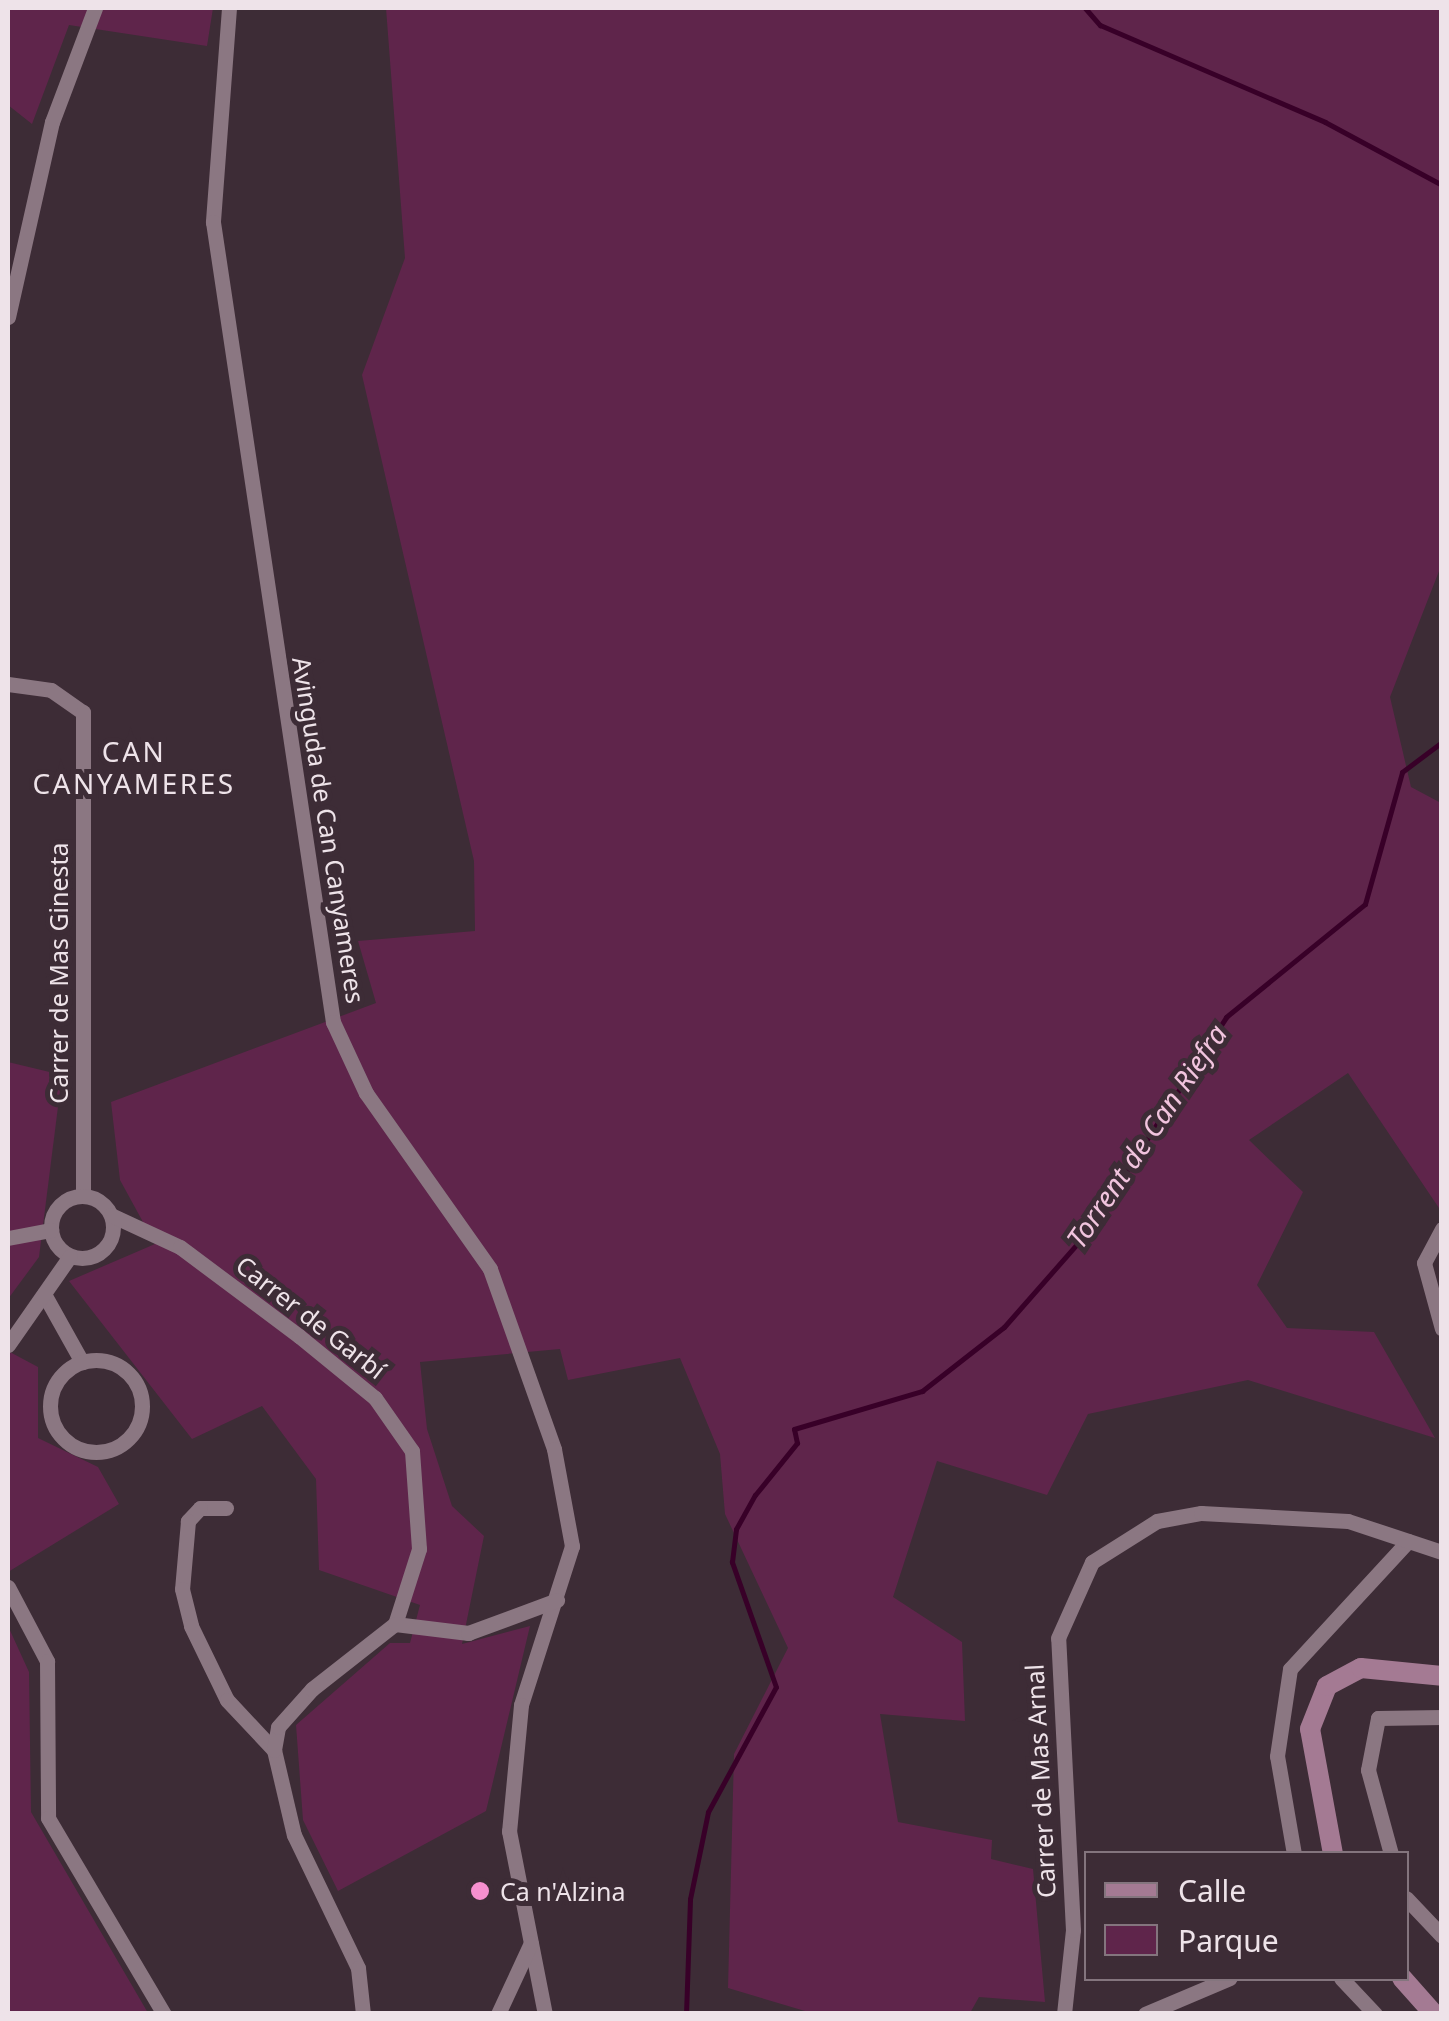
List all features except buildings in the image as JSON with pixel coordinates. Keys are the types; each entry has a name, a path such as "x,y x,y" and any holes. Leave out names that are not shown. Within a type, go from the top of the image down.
{"main road":[{"path":"1332,1851 1310,1730 1327,1686 1361,1668 1442,1676"},
{"path":"1405,1981 1434,2014"}],"street":[{"path":"8,318 52,122 96,8"},
{"name":"Avinguda de Can Canyameres","path":"228,9 213,222 333,1022 366,1093 490,1269 554,1449 572,1546 522,1705 509,1831 545,2014"},
{"name":"Carrer de Mas Ginesta","path":"8,684 51,690 83,712 83,1196"},
{"path":"8,1345 70,1256 101,1252 110,1214 83,1196 62,1202 51,1230"},
{"name":"Carrer de Garbí","path":"110,1214 180,1247 298,1336 374,1398 412,1451 418,1548 395,1624"},
{"path":"1442,1229 1424,1263 1442,1329"},
{"path":"8,1238 51,1230"},
{"path":"51,1230 70,1256"},
{"path":"44,1294 82,1362"},
{"path":"82,1362 120,1366 140,1390 140,1418 115,1448 83,1450 52,1418 55,1384 82,1362"},
{"path":"226,1508 200,1508 188,1522 182,1589 227,1700 274,1750"},
{"name":"Carrer de Mas Arnal","path":"1064,2014 1073,1930 1058,1638 1092,1562 1156,1521 1201,1512 1348,1521 1442,1552"},
{"path":"1293,1851 1277,1756 1290,1669 1408,1541"},
{"path":"8,1587 46,1662 48,1818 164,2014"},
{"path":"363,2014 358,1968 294,1836 274,1750 278,1727 312,1689 395,1624 468,1634 557,1600"},
{"path":"1390,1851 1368,1770 1378,1718 1442,1716"},
{"path":"1409,1901 1442,1936"},
{"path":"498,2014 531,1943"},
{"path":"1145,2014 1223,1981"},
{"path":"1344,1981 1375,2014"}],"green space":[{"path":"8,8 213,8 207,46 69,25 32,124 8,105"},
{"path":"386,8 1441,8 1441,566 1390,697 1411,787 1441,803 1441,1211 1348,1073 1249,1140 1303,1192 1257,1285 1287,1328 1374,1332 1435,1438 1248,1380 1088,1414 1047,1495 937,1461 893,1597 962,1642 965,1721 880,1714 898,1822 992,1840 991,1859 1033,1869 1045,2002 979,1997 970,2013 815,2014 728,1988 734,1754 788,1648 725,1514 720,1454 680,1358 568,1380 560,1349 420,1362 427,1429 452,1506 484,1536 462,1644 530,1626 486,1811 338,1891 303,1820 296,1725 390,1643 410,1643 420,1605 319,1570 316,1479 262,1406 192,1439 69,1281 155,1244 120,1180 111,1102 376,1003 358,941 475,931 474,861 362,375 405,258"},
{"path":"8,1062 62,1075 39,1257 8,1299"},
{"path":"8,1351 38,1367 38,1438 98,1467 119,1504 8,1572"},
{"path":"8,1626 29,1672 31,1812 148,2013 8,2013"}],"waterway":[{"path":"1085,8 1100,25 1325,122 1442,185"},
{"name":"Torrent de Can Riefra","path":"686,2014 690,1899 708,1812 776,1687 732,1562 736,1529 755,1495 797,1443 794,1429 922,1391 1004,1327 1084,1236 1226,1017 1365,904 1402,772 1442,742"}],"place":[{"name":"Ca n'Alzina","path":"480,1891"}],"district":[{"name":"CAN CANYAMERES","path":"134,767"}]}
